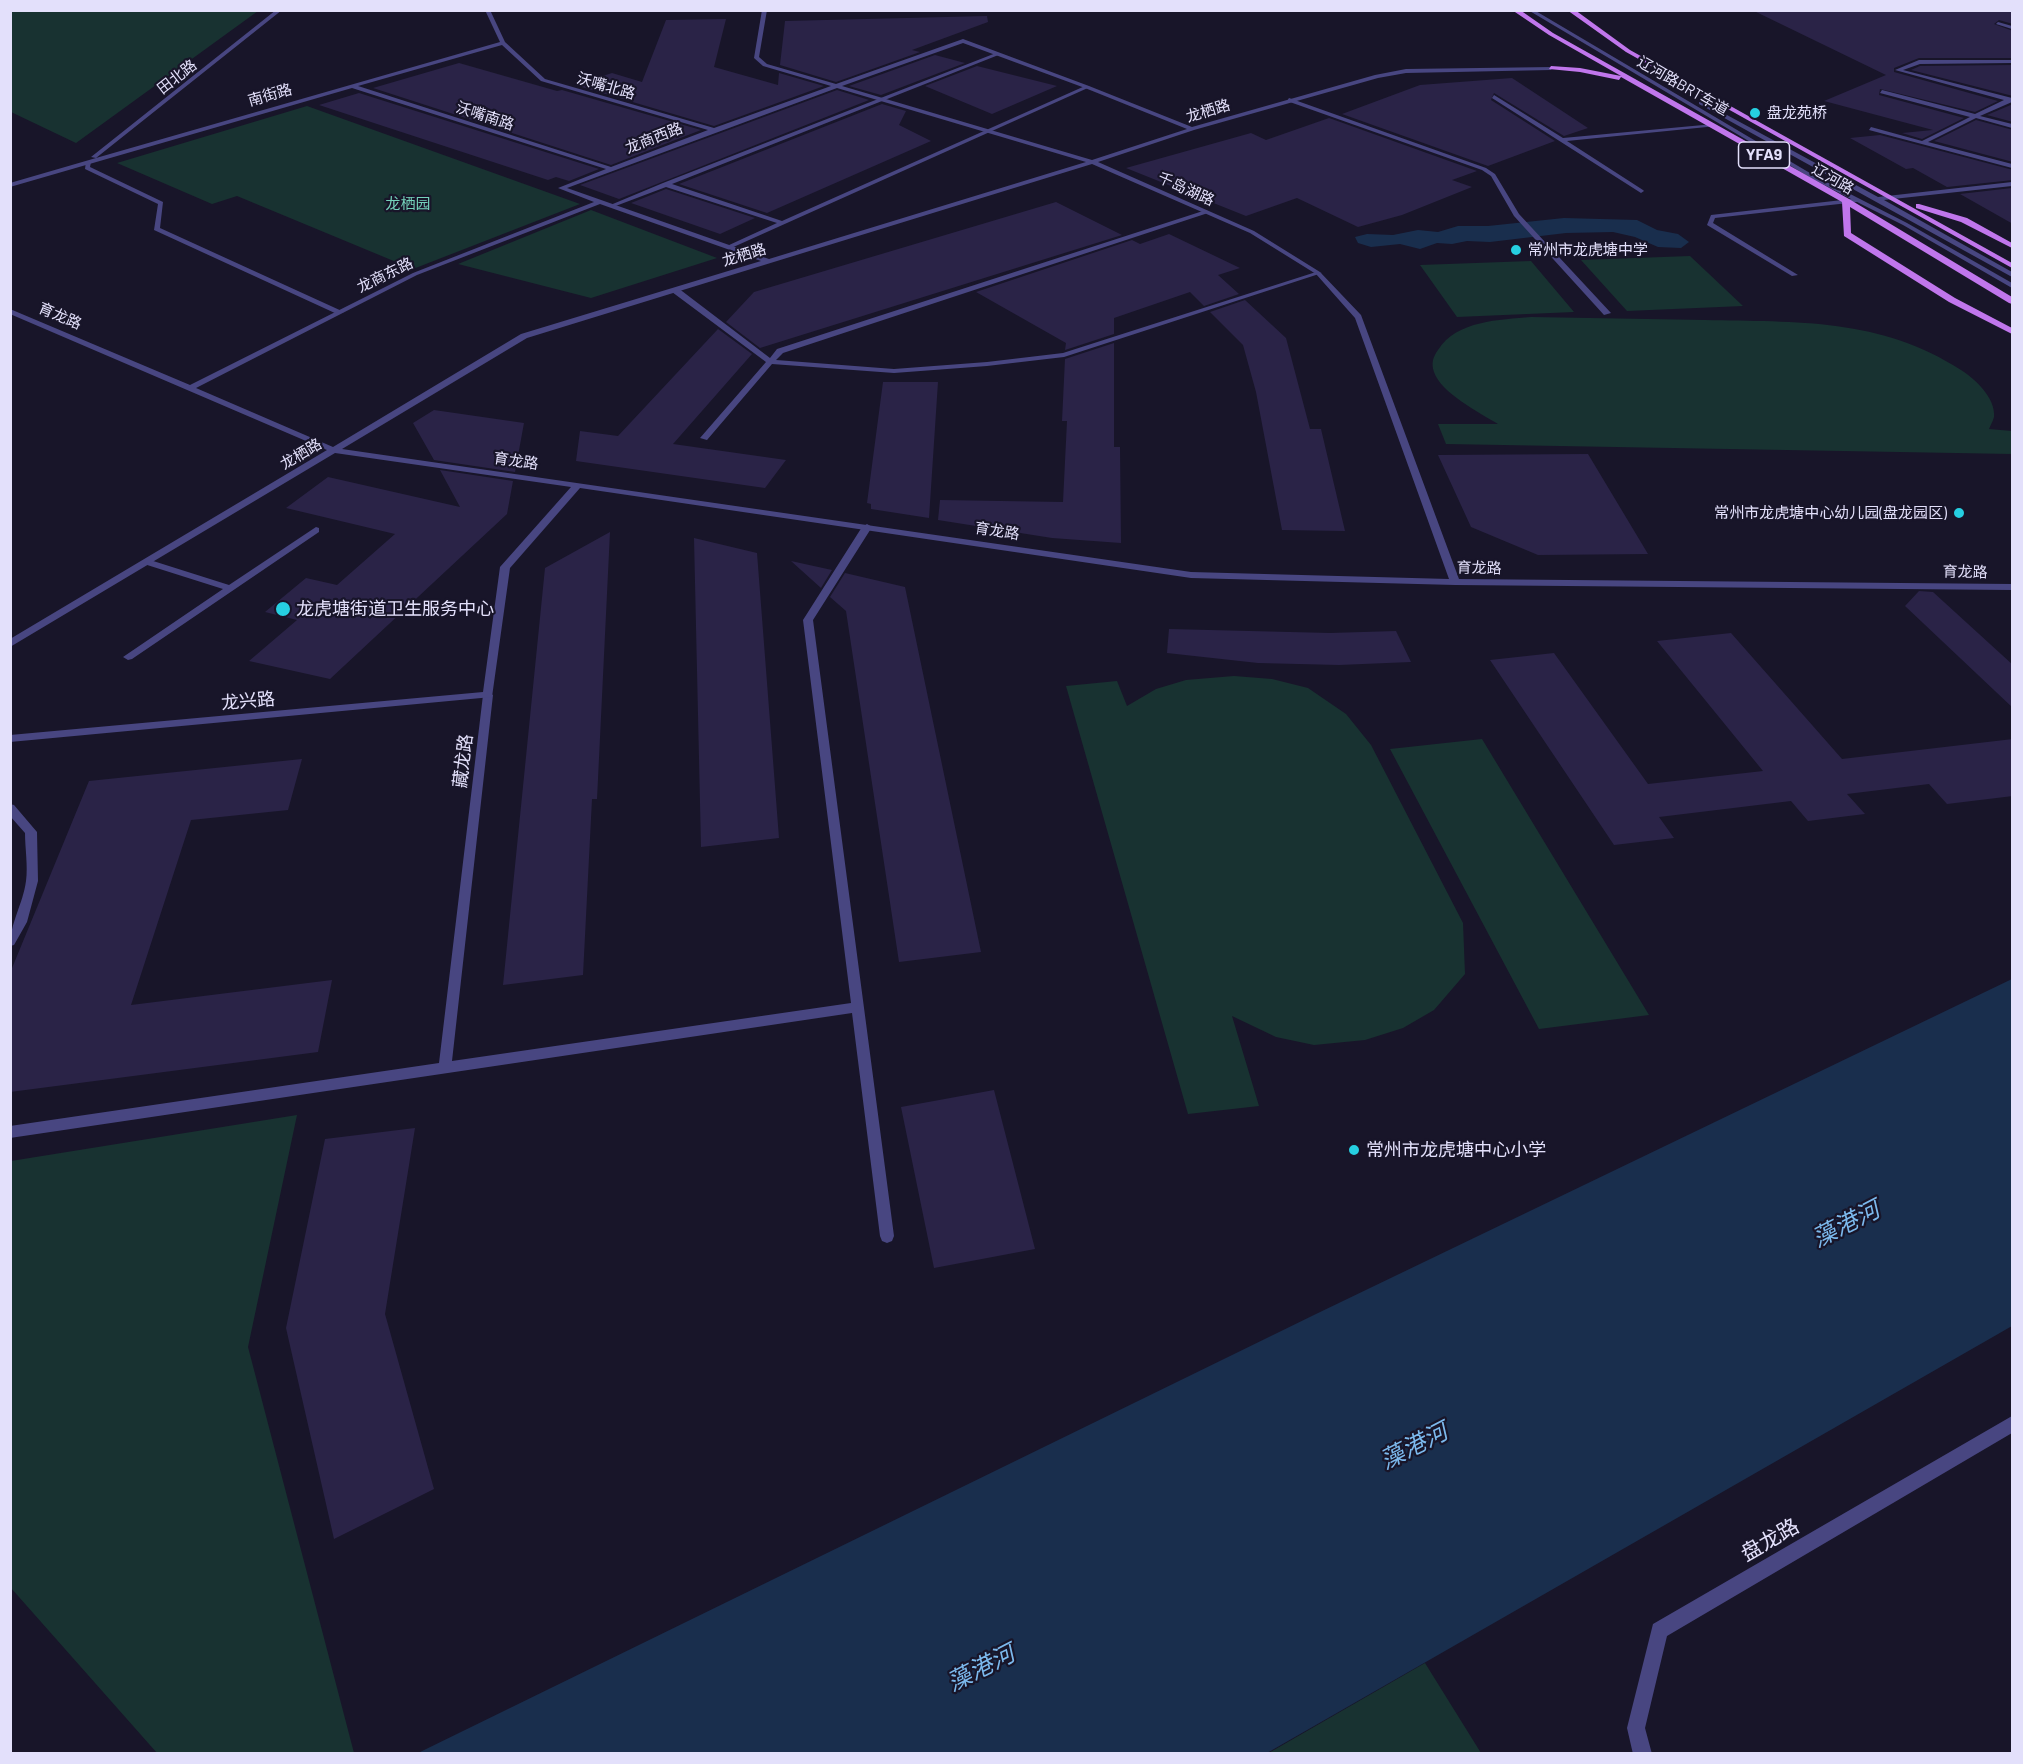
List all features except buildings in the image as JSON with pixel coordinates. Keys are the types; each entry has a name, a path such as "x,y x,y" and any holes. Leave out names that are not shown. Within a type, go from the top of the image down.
{"main road":[{"name":"辽河路","path":"1515,10 1581,51 1846,201 2013,301"},
{"name":"辽河路","path":"1570,10 1628,51 2013,266"},
{"path":"1551,68 1583,61 1581,51"},
{"path":"1551,68 1601,74 1635,82"},
{"path":"1893,198 1964,220 2013,246"},
{"path":"1846,201 1847,234 1952,300 2013,331"}],"street":[{"name":"田北路","path":"88,162 280,10"},
{"path":"487,10 503,43"},
{"name":"千岛湖路","path":"765,10 756,57 765,65 1092,162 1252,232 1318,273 1359,317 1455,582"},
{"name":"辽河路BRT车道","path":"1530,10 1813,177 1905,224 2013,286"},
{"name":"辽河路BRT车道","path":"1544,10 1593,41 2013,275"},
{"path":"1998,22 2013,28"},
{"name":"龙商西路","path":"768,261 561,188 963,40 998,54"},
{"name":"南街路","path":"10,185 503,43"},
{"name":"沃嘴北路","path":"503,43 543,80 714,130"},
{"path":"611,206 998,54 1192,129"},
{"path":"2012,99 1898,70 1919,62 2013,61"},
{"name":"龙栖路","path":"10,644 524,336 1092,162 1192,129 1377,76 1406,71 1551,68"},
{"name":"沃嘴南路","path":"351,86 612,169"},
{"path":"729,248 1087,87"},
{"path":"1882,92 2013,126"},
{"path":"1494,98 1641,191"},
{"path":"1922,142 2012,99"},
{"path":"1289,100 1484,169 1493,175 1516,215 1607,313"},
{"path":"1563,140 1714,126"},
{"path":"1871,129 2012,166"},
{"path":"88,162 87,168 161,203 156,229 340,312"},
{"path":"666,184 783,223"},
{"path":"1794,274 1709,224 1713,216 2013,184"},
{"path":"2002,186 2013,191"},
{"name":"龙商东路","path":"190,388 415,274 600,202"},
{"path":"705,438 780,351 1206,212"},
{"path":"675,290 771,362 894,370 987,364 1064,355 1318,273"},
{"name":"育龙路","path":"10,311 334,450 1191,575 1455,582 2013,587"},
{"name":"藏龙路","path":"446,1068 488,695 505,567 578,485"},
{"path":"867,527 808,620 887,1236"},
{"path":"128,657 316,530"},
{"path":"147,562 230,588"},
{"name":"龙兴路","path":"10,739 488,695"},
{"path":"10,808 31,832 32,881 21,922 10,942"},
{"path":"10,1132 858,1007"},
{"name":"盘龙路","path":"1643,1754 1636,1728 1659,1630 2013,1424"}],"green space":[{"path":"11,10 258,11 76,143 11,112"},
{"name":"龙栖园","path":"307,106 580,204 413,269 237,196 212,204 117,163"},
{"path":"591,210 717,258 591,298 458,264"},
{"path":"1690,256 1743,306 1627,311 1581,260"},
{"path":"1531,261 1574,312 1457,317 1420,265"},
{"path":"1531,317 1773,321 1838,326 1869,332 1931,353 1972,378 1992,403 1994,417 1989,429 2012,431 2012,454 1446,444 1438,424 1498,424 1462,402 1438,380 1433,363 1438,350 1446,340 1468,327 1480,323"},
{"path":"1234,676 1272,679 1308,688 1346,714 1371,745 1463,923 1465,974 1434,1010 1403,1028 1365,1040 1314,1045 1276,1037 1232,1016 1259,1106 1188,1114 1066,686 1117,681 1127,706 1156,689 1186,680"},
{"path":"1482,739 1649,1015 1539,1029 1390,749"},
{"path":"297,1115 248,1347 354,1753 157,1753 11,1588 11,1161"},
{"path":"1425,1663 1481,1753 1267,1754"}],"water":[{"path":"1564,218 1637,220 1657,230 1678,234 1689,242 1681,248 1658,247 1635,237 1613,232 1566,233 1490,242 1437,243 1420,249 1400,244 1371,247 1358,243 1355,237 1367,234 1393,235 1418,230 1438,232 1458,226 1488,226"},
{"name":"藻港河","path":"2012,979 2012,1326 1267,1753 418,1753 1316,1314"}],"place":[{"name":"盘龙苑桥","path":"1755,113"},
{"name":"常州市龙虎塘中学","path":"1516,250"},
{"name":"常州市龙虎塘中心幼儿园(盘龙园区)","path":"1959,513"},
{"name":"龙虎塘街道卫生服务中心","path":"283,609"},
{"name":"常州市龙虎塘中心小学","path":"1354,1150"}]}
